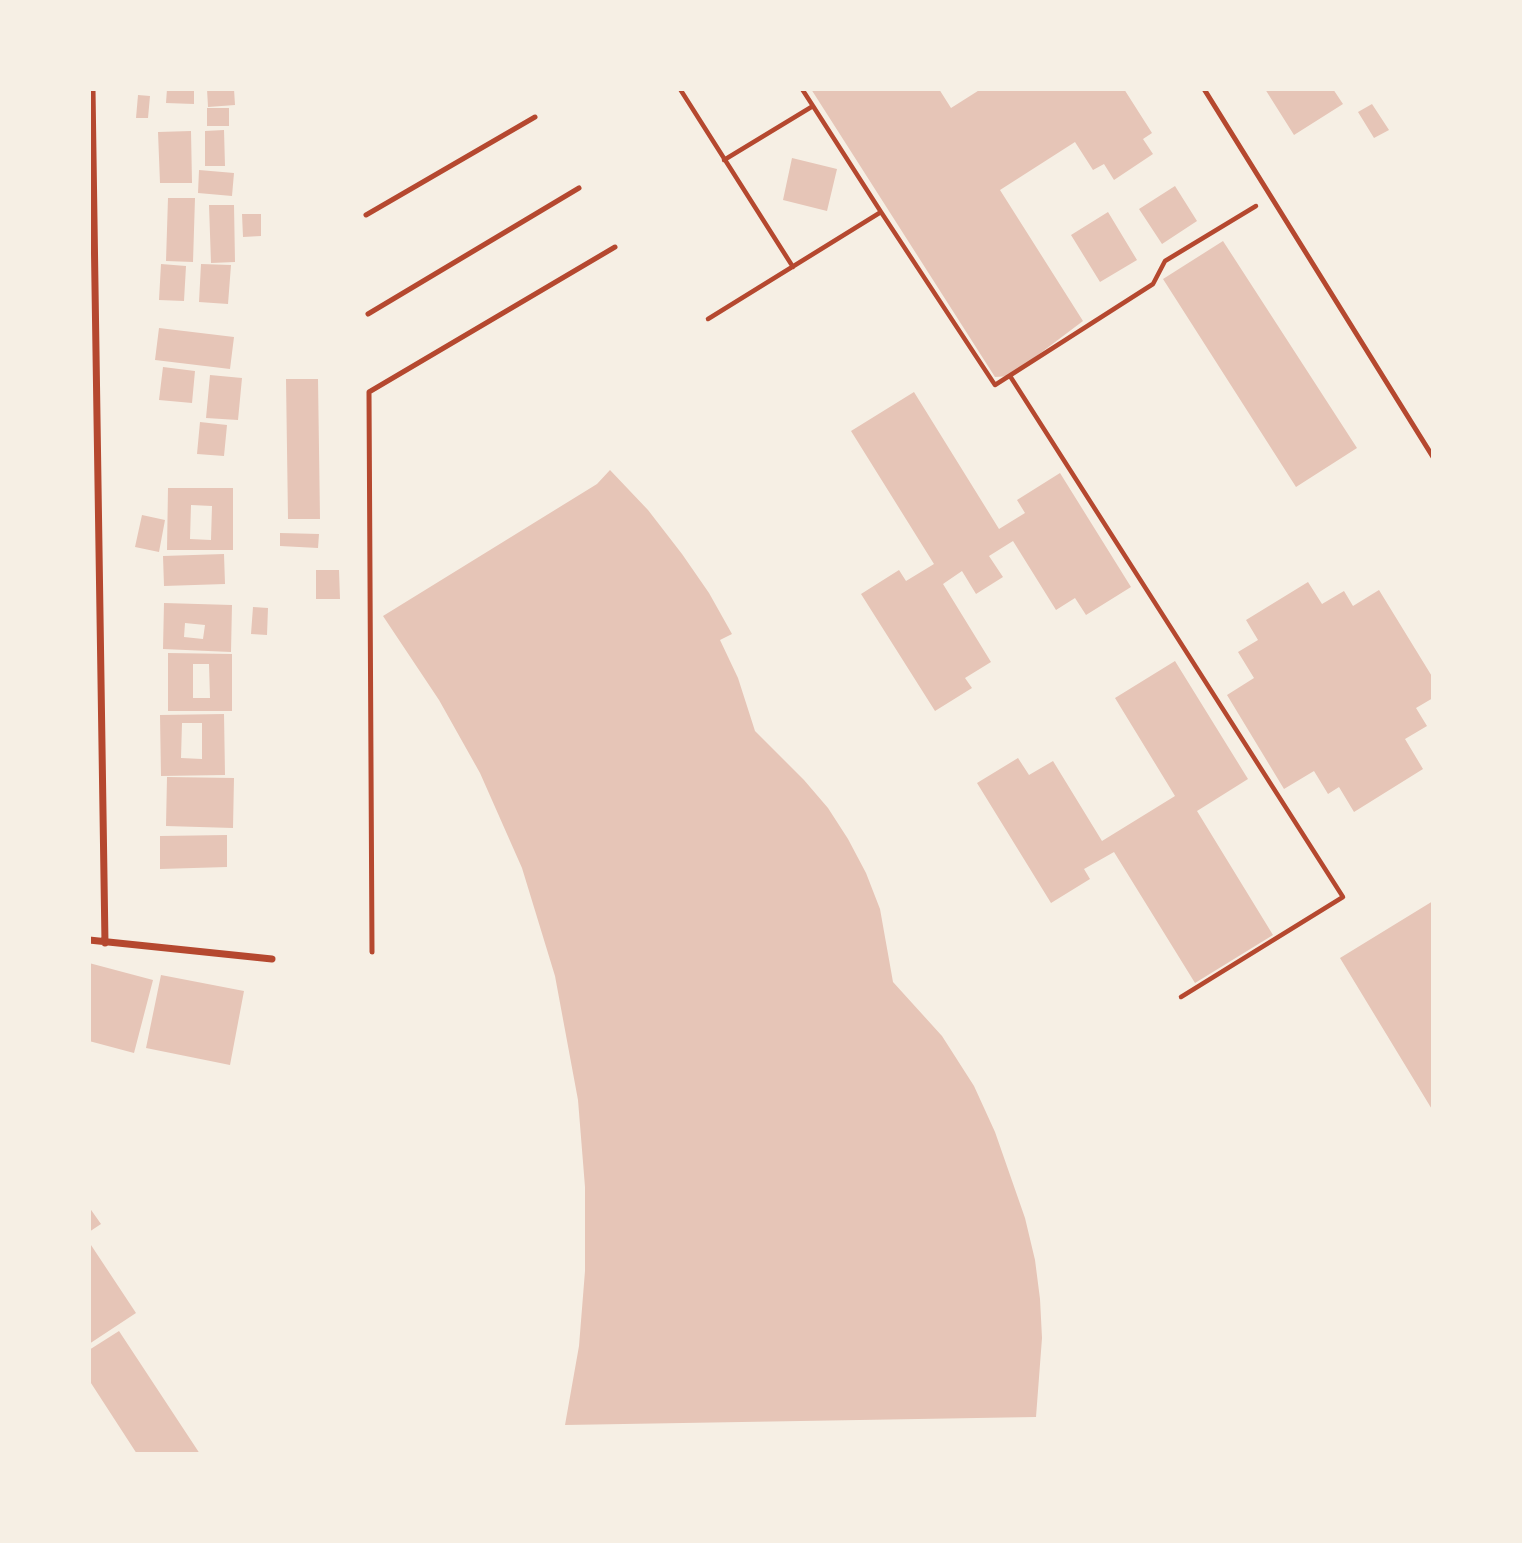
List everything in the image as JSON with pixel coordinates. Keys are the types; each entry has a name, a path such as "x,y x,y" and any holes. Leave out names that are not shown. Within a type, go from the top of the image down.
{"street":[{"path":"92,89 105,943"},
{"path":"89,940 272,959"}],"lane":[{"path":"1204,89 1433,457"},
{"path":"366,215 535,117"},
{"path":"368,314 579,188"},
{"path":"372,952 369,393 615,247"}],"path":[{"path":"680,89 793,267"},
{"path":"802,89 995,385 1153,284 1165,261 1270,197"},
{"path":"724,160 813,106"},
{"path":"708,319 881,212"},
{"path":"1010,376 1343,897 1181,997"}],"building":[{"path":"167,89 194,89 194,104 166,103"},
{"path":"207,89 234,89 235,105 208,107"},
{"path":"811,89 939,89 951,108 981,89 1124,89 1152,133 1143,139 1153,154 1114,180 1104,164 1093,170 1075,142 1000,190 1083,321 1010,376 995,377"},
{"path":"1265,89 1333,89 1343,104 1294,135"},
{"path":"138,95 150,96 148,118 136,118"},
{"path":"1372,104 1389,130 1374,138 1358,112"},
{"path":"207,108 229,108 229,126 207,126"},
{"path":"224,130 225,166 205,166 205,131"},
{"path":"191,131 192,183 160,183 158,132"},
{"path":"792,158 837,169 827,211 783,200"},
{"path":"199,170 234,173 232,196 198,193"},
{"path":"1175,186 1197,221 1162,244 1139,209"},
{"path":"168,198 195,198 193,262 166,261"},
{"path":"209,205 234,205 235,262 211,263"},
{"path":"1108,212 1137,260 1100,282 1071,235"},
{"path":"242,214 261,214 261,236 243,237"},
{"path":"1223,241 1357,448 1296,487 1163,279"},
{"path":"161,264 186,266 184,301 159,300"},
{"path":"201,264 231,265 228,304 199,302"},
{"path":"159,328 234,337 230,369 155,360"},
{"path":"163,367 195,371 192,403 159,400"},
{"path":"210,375 242,378 238,420 206,418"},
{"path":"286,379 318,379 320,519 288,519"},
{"path":"914,392 999,529 1025,513 1017,500 1060,473 1131,587 1086,615 1075,598 1056,610 1013,541 989,556 1003,577 976,594 962,571 943,584 991,662 965,678 972,688 935,711 861,594 899,570 906,581 934,564 851,431"},
{"path":"200,422 227,425 224,456 197,454"},
{"path":"610,470 648,510 709,593 732,634 720,640 738,678 755,731 804,780 828,808 848,839 866,873 880,909 893,982 942,1036 974,1086 995,1132 1025,1218 1035,1260 1042,1338 1036,1417 565,1425 579,1346 585,1271 585,1187 578,1100 555,976 522,868 480,773 439,700 383,616 597,484"},
{"path":"168,488 233,488 233,550 167,550","holes":["191,505 212,506 211,540 190,539"]},
{"path":"142,515 165,520 159,552 135,547"},
{"path":"280,533 319,534 318,548 280,546"},
{"path":"224,554 225,584 164,586 163,556"},
{"path":"316,570 339,570 340,599 316,599"},
{"path":"1308,582 1322,604 1344,591 1353,606 1379,590 1433,678 1433,698 1416,708 1427,726 1405,739 1423,769 1354,812 1339,787 1328,794 1314,771 1284,789 1227,695 1254,678 1238,652 1258,640 1246,620"},
{"path":"164,603 232,605 231,652 163,649","holes":["185,623 205,625 203,639 184,637"]},
{"path":"253,607 268,608 267,635 251,634"},
{"path":"168,653 232,654 232,711 168,711","holes":["193,664 209,664 210,698 193,698"]},
{"path":"1175,661 1248,779 1197,811 1273,935 1195,983 1114,852 1084,869 1090,879 1051,903 977,783 1018,758 1029,775 1053,761 1102,841 1175,796 1115,698"},
{"path":"224,714 225,775 161,776 160,715","holes":["182,723 202,723 202,759 181,758"]},
{"path":"167,777 234,778 233,828 166,826"},
{"path":"227,835 227,867 160,869 160,836"},
{"path":"1433,901 1433,1111 1340,958"},
{"path":"89,963 153,980 134,1053 89,1041"},
{"path":"161,975 244,991 230,1065 146,1048"},
{"path":"89,1207 101,1224 89,1232"},
{"path":"89,1242 136,1313 89,1344"},
{"path":"119,1331 200,1454 137,1454 89,1380 89,1350"}]}
